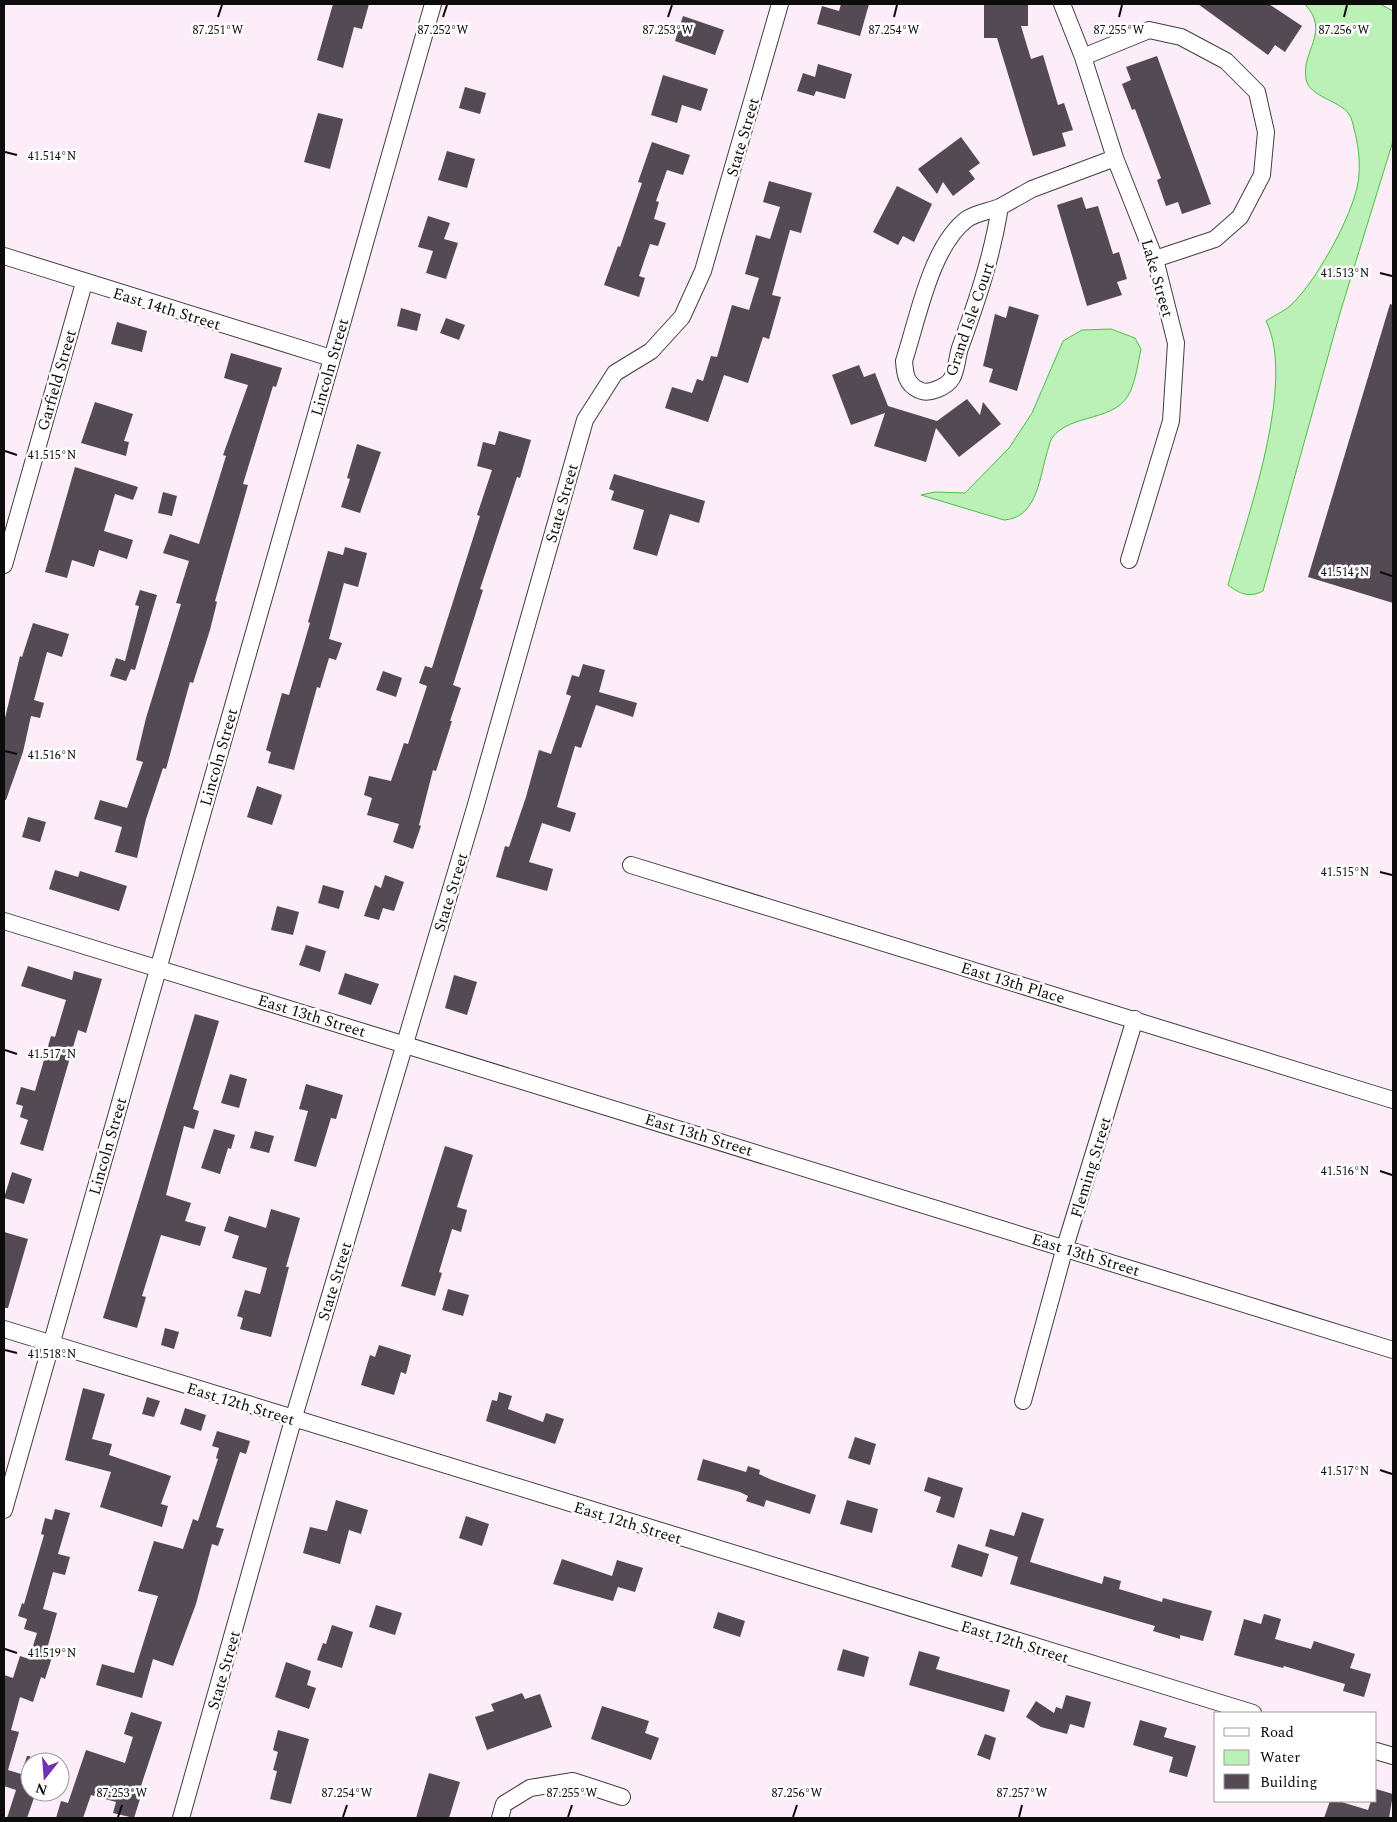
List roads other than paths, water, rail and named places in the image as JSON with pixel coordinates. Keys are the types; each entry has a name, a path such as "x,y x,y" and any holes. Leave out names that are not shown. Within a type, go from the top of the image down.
{"street":[{"name":"Lincoln Street","path":"4,1510 433,4"},
{"name":"State Street","path":"181,1818 293,1420 475,808 585,420 615,373 651,351 682,317 703,271 780,4"},
{"name":"Lake Street","path":"1062,4 1082,57 1115,158 1155,259 1176,343 1171,421 1128,560"},
{"path":"1082,57 1148,30 1181,37 1226,61 1257,92 1266,132 1262,175 1240,217 1215,239 1155,259"},
{"name":"Grand Isle Court","path":"1000,207 995,240 980,295 952,378 938,390 921,391 910,384 905,374 904,361 940,252 952,233 969,218 1000,207 1032,189 1115,158"},
{"name":"East 14th Street","path":"4,256 331,358"},
{"name":"Garfield Street","path":"4,565 84,282"},
{"name":"East 13th Place","path":"632,866 1136,1019 1393,1100"},
{"name":"East 13th Street","path":"4,920 1066,1247 1393,1350"},
{"name":"Fleming Street","path":"1023,1401 1066,1247 1136,1019"},
{"name":"East 12th Street","path":"4,1330 1250,1712"},
{"path":"1377,1751 1393,1756"},
{"path":"502,1811 530,1788 573,1781 622,1797"}],"water":[{"path":"1305,4 1380,4 1393,11 1393,141 1340,313 1263,591 1249,595 1241,593 1228,585 1256,489 1272,415 1276,379 1274,347 1266,321 1294,302 1304,291 1325,260 1352,205 1359,174 1358,145 1350,116 1344,109 1313,90 1308,85 1306,79 1307,59 1315,33 1315,24 1312,14"},
{"path":"1111,329 1135,338 1141,349 1131,390 1125,400 1116,408 1071,424 1060,430 1052,438 1038,488 1029,506 1023,513 1014,518 1004,520 921,495 935,492 965,493 1009,448 1032,413 1063,341 1082,330"}]}
